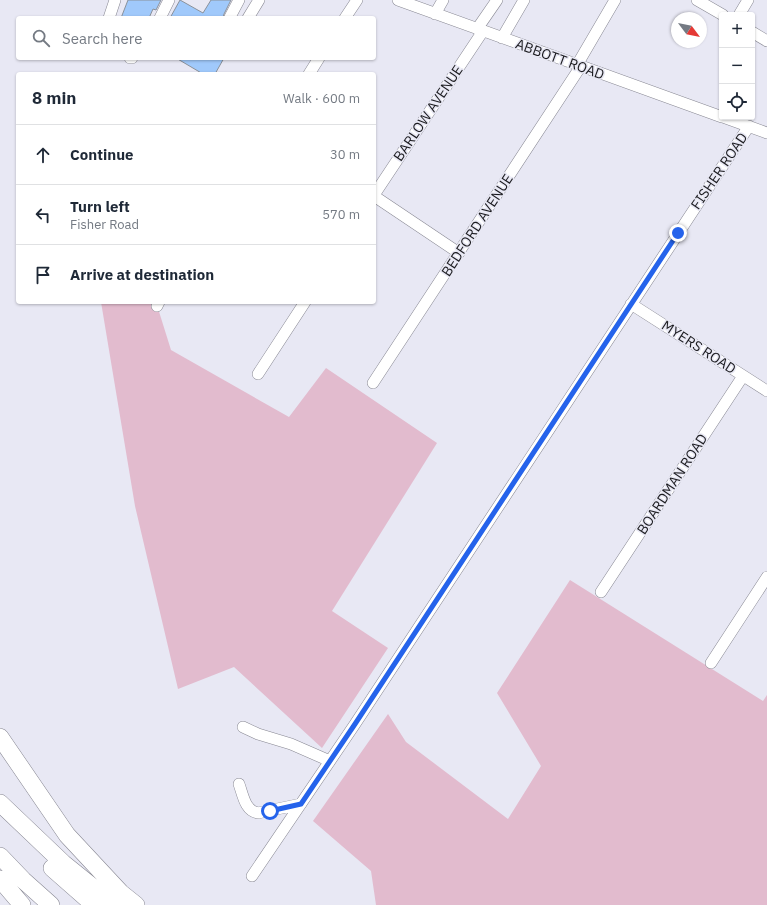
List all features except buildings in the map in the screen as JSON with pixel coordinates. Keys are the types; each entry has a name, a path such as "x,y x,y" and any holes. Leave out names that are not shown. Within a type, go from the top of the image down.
{"highway":[{"path":"0,737 67,835 122,893 136,905"},
{"path":"0,803 63,863 115,905"},
{"path":"0,816 27,845 94,905"},
{"path":"0,856 23,880 51,905"},
{"path":"0,879 22,905"}],"street":[{"path":"110,16 115,0"},
{"path":"161,16 169,0"},
{"path":"231,16 239,0"},
{"path":"249,16 260,0"},
{"path":"346,16 357,0"},
{"name":"ABBOTT ROAD","path":"398,0 411,2 435,14 719,116"},
{"path":"435,14 443,0"},
{"name":"BARLOW AVENUE","path":"376,192 480,30 497,0"},
{"path":"502,38 524,0"},
{"name":"BEDFORD AVENUE","path":"373,383 459,253 579,66 616,0"},
{"path":"697,0 719,13"},
{"path":"741,12 748,0"},
{"path":"755,34 767,41"},
{"path":"310,72 318,60"},
{"name":"ABBOTT ROAD","path":"732,120 749,126 765,128"},
{"name":"FISHER ROAD","path":"252,876 330,761 749,126"},
{"path":"376,196 459,253"},
{"path":"258,374 304,304"},
{"name":"MYERS ROAD","path":"631,304 767,391"},
{"name":"BOARDMAN ROAD","path":"601,592 743,376"},
{"path":"711,663 767,577"},
{"path":"243,727 258,734 291,744 330,761"},
{"path":"238,784 248,808 252,812 258,813 301,804"}],"shaded area":[{"path":"101,304 157,304 171,350 289,417 326,368 437,443 332,611 388,648 322,748 234,667 178,689 135,506"},
{"path":"570,580 763,701 767,695 767,905 376,905 371,871 313,821 388,714 406,742 508,819 541,766 497,693"}],"route":[{"path":"270,811 301,804 678,233"}]}
